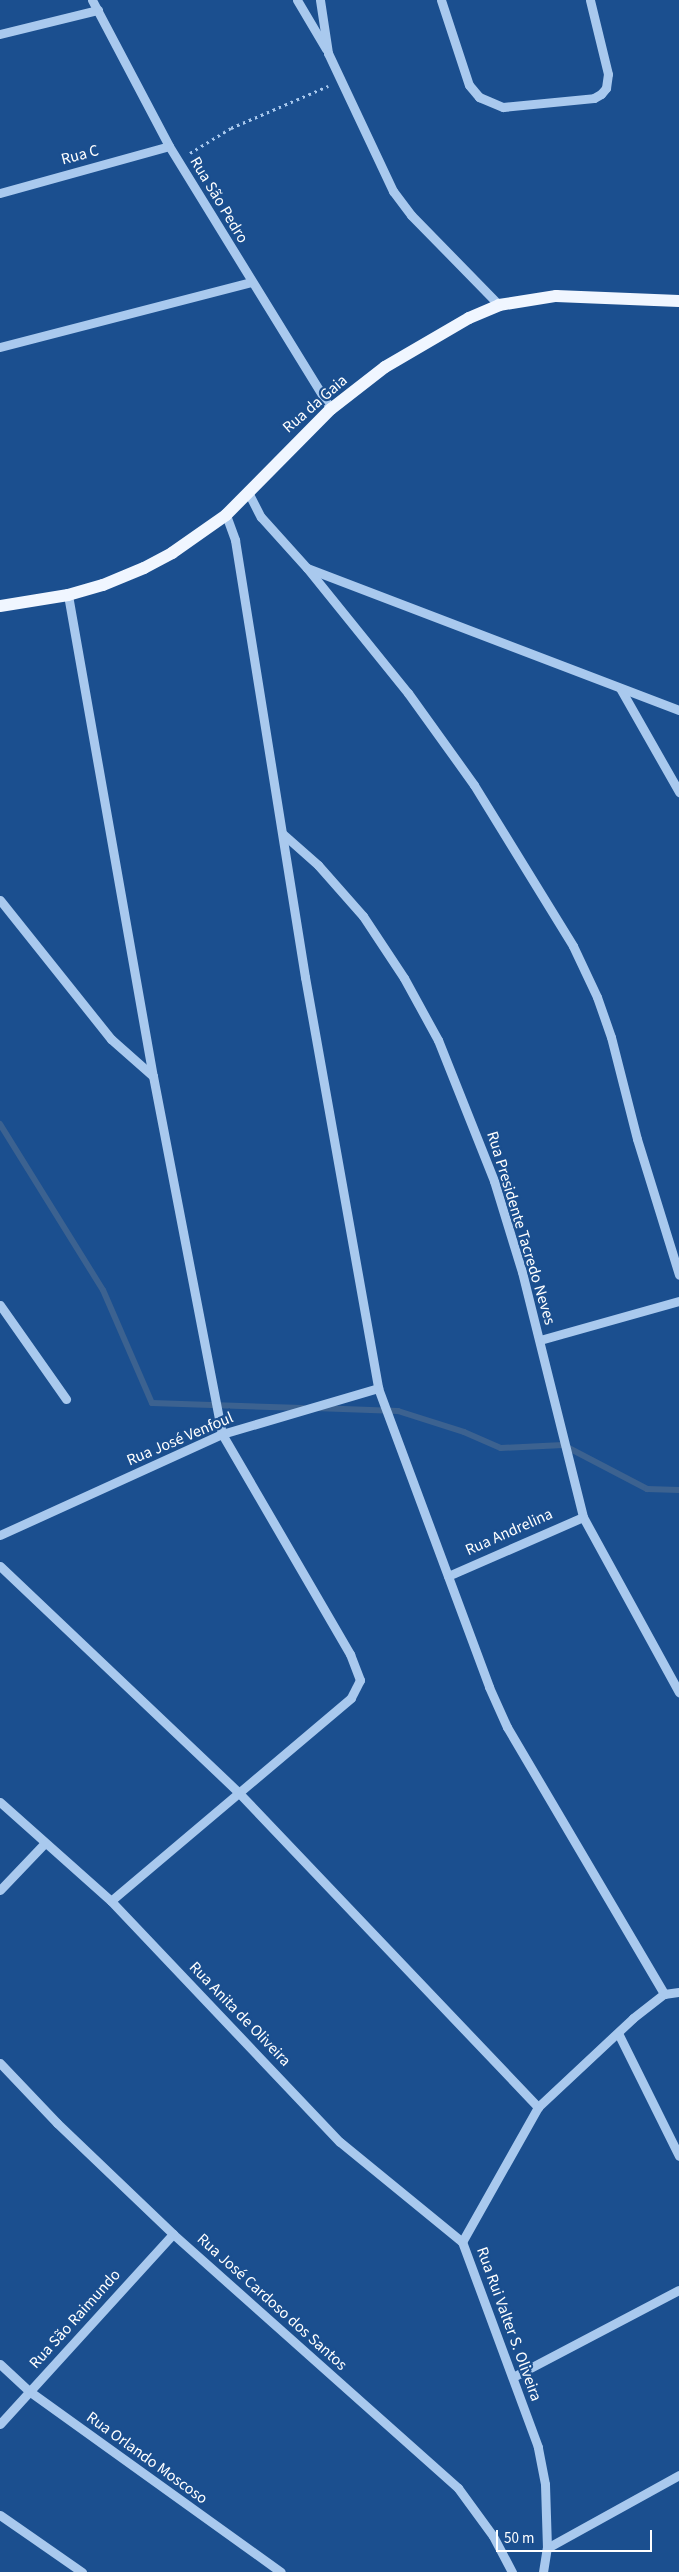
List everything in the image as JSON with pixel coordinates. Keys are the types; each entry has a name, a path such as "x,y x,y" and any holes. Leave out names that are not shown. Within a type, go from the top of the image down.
{"main road":[{"name":"Rua da Gaia","path":"0,606 68,595 144,568 226,515 331,409 385,367 439,332 499,305 566,296 679,300"}],"street":[{"name":"Rua São Pedro","path":"92,0 168,146 331,409"},
{"path":"297,0 328,53 393,190 411,215 499,305"},
{"path":"320,0 328,53"},
{"path":"442,0 469,85 479,97 503,107 594,98 606,88 608,74 590,0"},
{"path":"0,34 98,10"},
{"name":"Rua C","path":"0,193 168,146"},
{"path":"0,347 251,282"},
{"path":"248,492 261,517 307,568 408,693 474,785 573,946 597,997 612,1037 637,1140 679,1275"},
{"path":"226,515 236,540 254,672 283,834 305,978 378,1388 448,1576 508,1727 664,1994 679,1992"},
{"path":"307,568 679,710"},
{"path":"68,595 153,1076 222,1434 350,1654 360,1680 351,1698 110,1901"},
{"path":"620,688 679,792"},
{"name":"Rua Presidente Tacredo Neves","path":"283,834 318,865 364,916 404,978 438,1040 494,1181 540,1340 582,1517 679,1692"},
{"path":"0,900 100,1026 153,1076"},
{"path":"540,1340 679,1301"},
{"path":"0,1305 66,1399"},
{"name":"Rua José Venfoul","path":"0,1536 222,1434 378,1388"},
{"name":"Rua Andrelina","path":"448,1576 582,1517"},
{"path":"0,1566 239,1793 538,2107"},
{"name":"Rua Anita de Oliveira","path":"0,1802 44,1844 110,1901 340,2142 462,2242"},
{"path":"0,1890 44,1844"},
{"name":"Rua Rui Valter S. Oliveira","path":"542,2572 547,2548 545,2484 538,2447 462,2242 538,2107 618,2033 664,1994"},
{"path":"618,2033 679,2156"},
{"name":"Rua José Cardoso dos Santos","path":"0,2063 57,2123 173,2234 458,2488 493,2536 512,2572"},
{"name":"Rua São Raimundo","path":"0,2424 173,2234"},
{"path":"513,2377 679,2290"},
{"name":"Rua Orlando Moscoso","path":"0,2364 29,2391 281,2572"},
{"path":"547,2548 679,2475"},
{"path":"0,2515 82,2572"}],"path":[{"path":"178,160 231,128 340,81"}],"waterway":[{"path":"0,1124 103,1290 152,1403 303,1408"},
{"path":"315,1408 398,1411 464,1432 501,1448 563,1445 647,1489 679,1490"}]}
